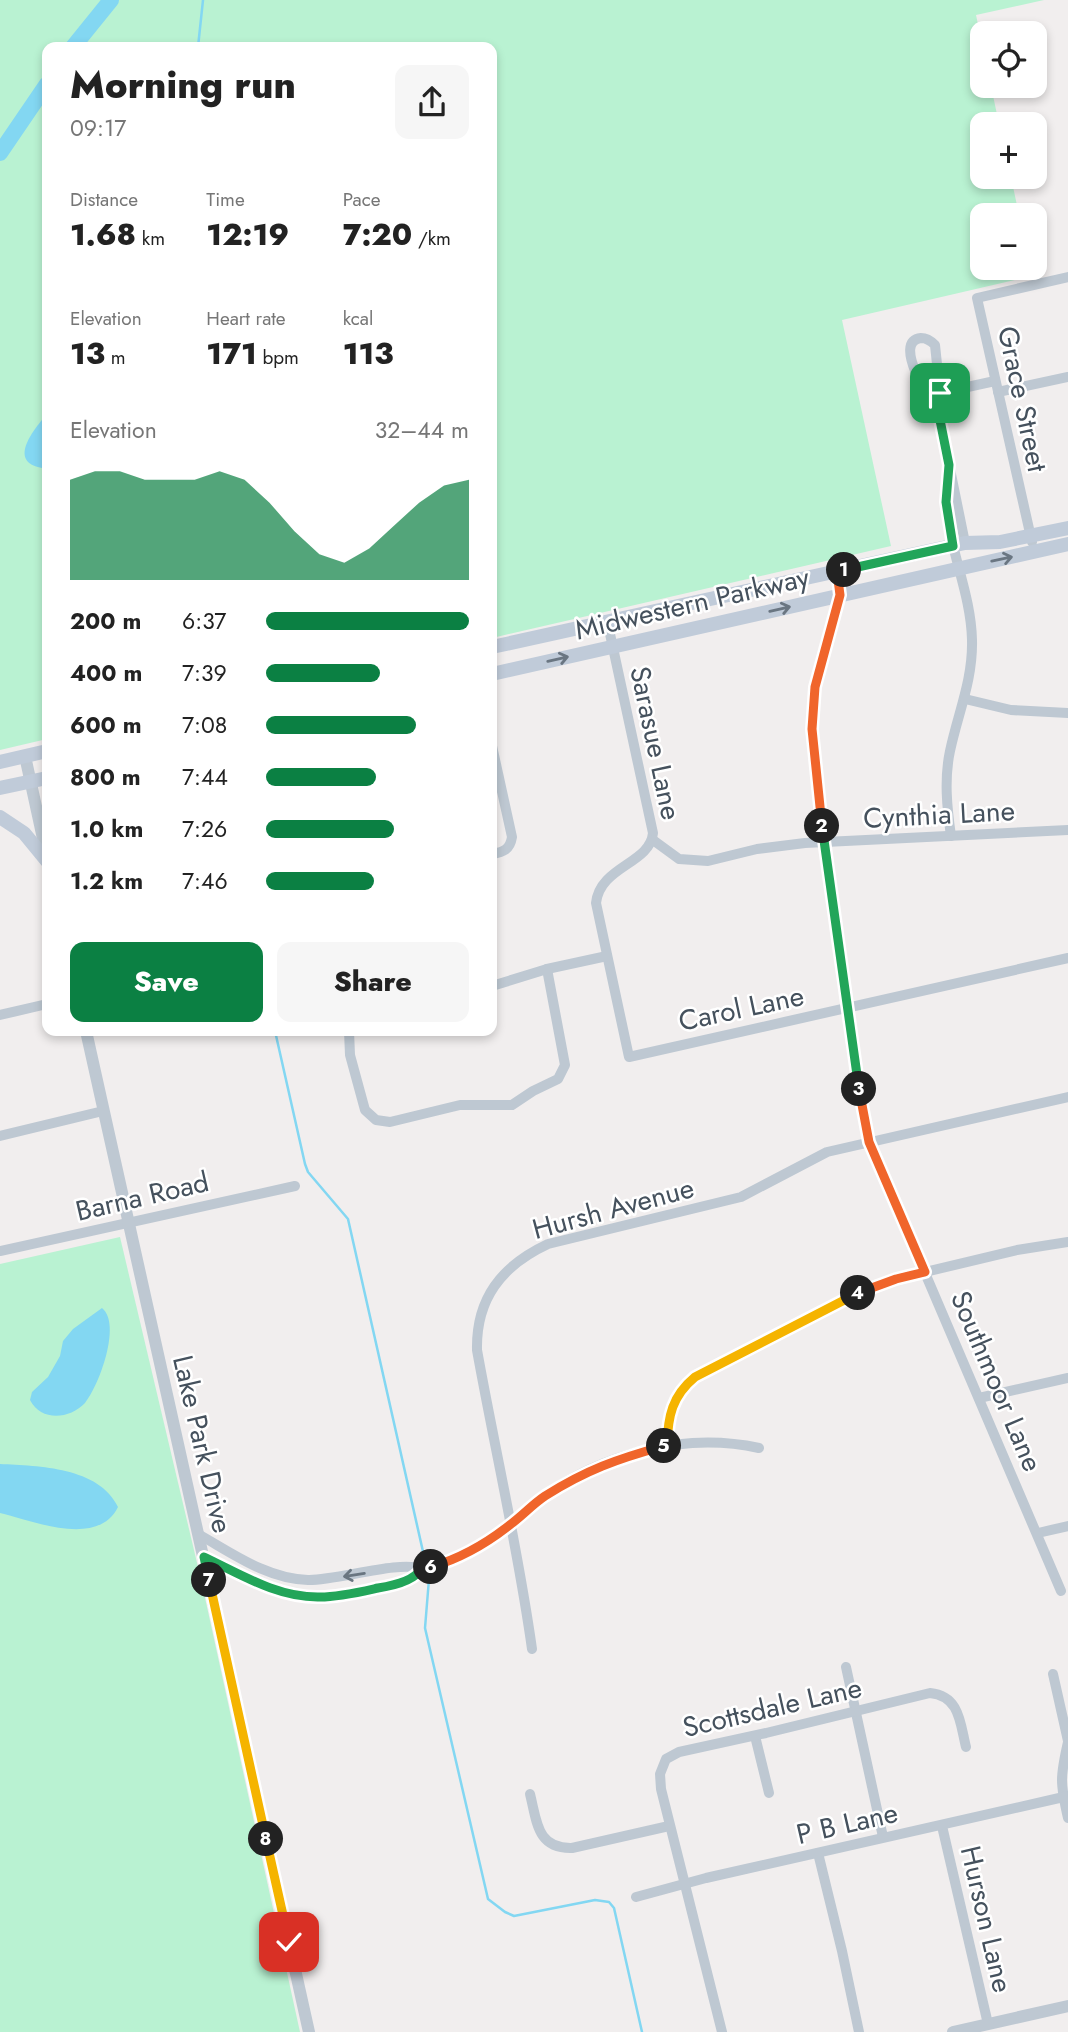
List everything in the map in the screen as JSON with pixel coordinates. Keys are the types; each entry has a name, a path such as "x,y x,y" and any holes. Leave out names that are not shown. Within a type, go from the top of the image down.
{"main road":[{"name":"Midwestern Parkway","path":"497,673 959,568 1033,544 1068,528"},
{"name":"Midwestern Parkway","path":"497,646 959,544 1068,544"},
{"path":"0,762 42,752"},
{"path":"0,789 42,779"},
{"path":"0,817 24,833 42,851"}],"street":[{"name":"Grace Street","path":"1033,544 977,298 1068,277"},
{"path":"939,415 920,383 909,354 910,345 915,340 923,338 935,345 940,393 939,415 949,465 959,544 959,568 972,630 971,666 948,764 947,802 951,836"},
{"path":"940,393 1068,377"},
{"name":"Southmoor Lane","path":"837,572 840,595 815,687 812,729 824,843 869,1142 1061,1591"},
{"name":"Sarasue Lane","path":"607,620 652,824 653,840 643,852 607,880 597,895 597,916 629,1057"},
{"path":"965,699 1011,710 1068,713"},
{"path":"25,756 42,833"},
{"path":"497,769 512,837 507,850 497,853"},
{"name":"Cynthia Lane","path":"653,840 679,859 708,861 777,846 1068,830"},
{"path":"497,984 547,969 607,956"},
{"name":"Carol Lane","path":"629,1057 1068,958"},
{"path":"349,1036 351,1055 365,1110 376,1120 390,1122 460,1105 512,1105 558,1079 565,1065 547,969"},
{"path":"0,1015 42,1005"},
{"name":"Lake Park Drive","path":"87,1036 309,2032"},
{"name":"Hursh Avenue","path":"532,1649 524,1591 477,1350 480,1314 492,1288 515,1264 548,1244 741,1197 768,1185 815,1157 869,1142 1068,1097"},
{"path":"0,1136 103,1111"},
{"name":"Barna Road","path":"0,1251 295,1186"},
{"path":"667,1445 668,1422 675,1399 685,1385 695,1377 851,1295 896,1279 1017,1250 1068,1242"},
{"path":"979,1398 1068,1378"},
{"path":"198,1534 254,1566 292,1579 323,1580 394,1568 421,1569 447,1562 479,1548 542,1498 580,1474 623,1457 667,1445 719,1442 759,1448"},
{"path":"1038,1533 1068,1526"},
{"path":"204,1557 276,1590 321,1598 389,1586 418,1575 421,1569"},
{"path":"846,1667 883,1838"},
{"path":"1053,1674 1068,1741 1060,1775 1068,1818"},
{"name":"Scottsdale Lane","path":"722,2032 669,1826 660,1774 666,1759 679,1752 930,1693 953,1702 966,1748"},
{"path":"755,1736 769,1793"},
{"path":"530,1794 544,1838 560,1848 572,1848 669,1826"},
{"name":"P B Lane","path":"636,1897 1065,1797"},
{"name":"Hurson Lane","path":"942,1826 988,2024"},
{"path":"818,1853 859,2032"},
{"path":"953,2032 1068,2006"}],"green space":[{"path":"0,0 1044,0 976,15 977,21 970,21 970,98 994,98 996,112 970,112 970,189 1014,189 1016,203 970,203 970,280 1015,280 842,320 891,546 497,637 497,42 42,42 42,740 0,750"},
{"path":"120,1237 202,1584 300,2032 0,2032 0,1264"}],"water":[{"path":"42,420 42,468 31,465 26,459 26,444"},
{"path":"102,1308 108,1316 109,1341 102,1370 91,1395 79,1408 64,1415 41,1412 30,1400 32,1392 48,1377 60,1356 63,1341 73,1329"},
{"path":"0,1464 49,1468 83,1476 109,1494 118,1507 109,1519 96,1526 81,1529 47,1525 0,1513"}],"waterway":[{"path":"77,42 111,0"},
{"path":"199,42 203,0"},
{"path":"0,153 42,91"},
{"path":"276,1036 308,1172 348,1219 424,1556"},
{"path":"429,1579 425,1628 488,1899 514,1916 595,1900 609,1902 614,1908 642,2032"}],"route":[{"path":"289,1942 204,1557 276,1590 321,1598 389,1586 418,1575 421,1569 447,1562 479,1548 542,1498 580,1474 623,1457 667,1445 670,1411 678,1393 712,1366 851,1295 925,1272 869,1142 859,1091 824,843 812,729 815,687 840,595 837,572 953,546 946,502 949,465 939,415 940,393"}]}
